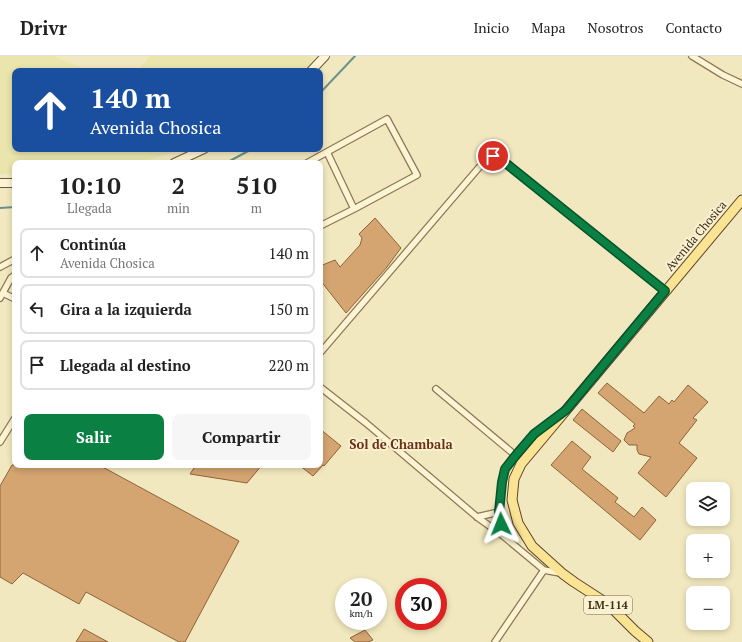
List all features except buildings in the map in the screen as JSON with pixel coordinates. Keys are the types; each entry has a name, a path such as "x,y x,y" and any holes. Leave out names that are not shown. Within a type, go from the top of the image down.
{"main road":[{"path":"314,68 325,56"},
{"path":"180,160 198,152"},
{"path":"0,183 12,183"},
{"name":"Avenida Chosica","path":"563,574 532,546 518,523 512,500 514,479 521,464 742,200"},
{"name":"LM-114","path":"563,574 608,604 648,642"}],"street":[{"path":"692,56 723,75 742,84"},
{"path":"312,160 387,119 417,175 323,224"},
{"path":"327,152 354,209"},
{"path":"323,350 488,157 493,156 498,157 665,291"},
{"path":"0,267 12,261"},
{"path":"12,277 1,296 12,298"},
{"path":"323,389 366,423 477,517 502,535 544,570 563,574"},
{"path":"436,389 516,455"},
{"path":"502,535 499,512 505,469 534,434 566,410"},
{"path":"0,442 12,423"},
{"path":"477,517 499,512"},
{"path":"496,642 544,570"}],"shaded area":[{"path":"0,56 53,56 83,68 12,68 12,152 176,152 148,160 12,160 12,174 0,174"},
{"path":"150,56 310,56 315,60 307,68 140,68"}],"waterway":[{"path":"323,90 355,56"},
{"path":"232,160 246,152"},
{"path":"0,208 12,207"}],"district":[{"name":"Sol de Chambala","path":"401,444"}],"route":[{"path":"493,156 498,157 665,291 566,410 534,434 505,469 499,512 501,524"}]}
